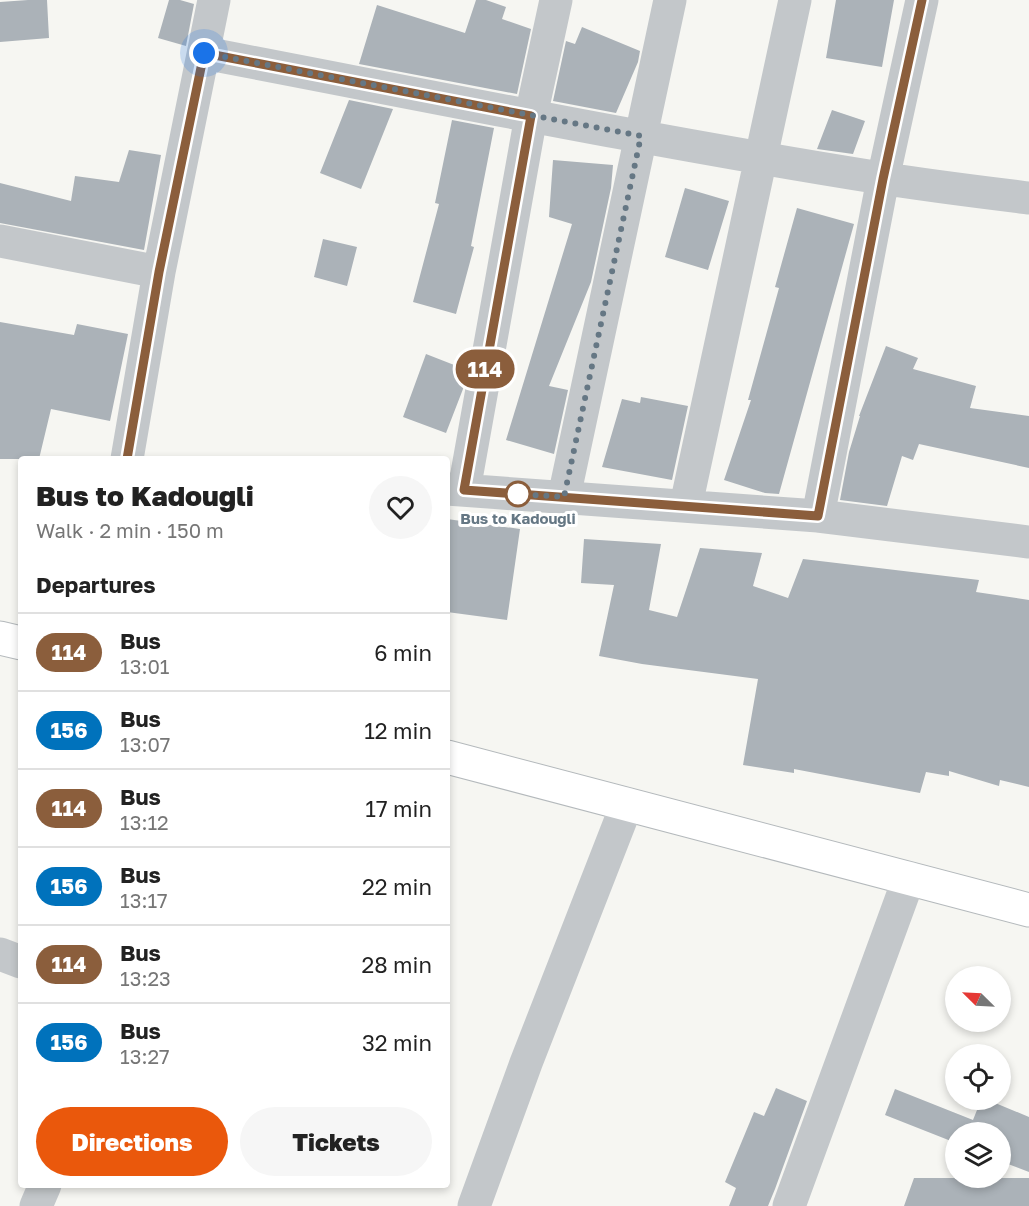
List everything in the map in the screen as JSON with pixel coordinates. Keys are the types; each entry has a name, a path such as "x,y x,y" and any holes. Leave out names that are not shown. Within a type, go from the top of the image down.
{"main road":[{"path":"0,638 18,642"},
{"path":"450,758 1029,909"}],"street":[{"path":"128,456 159,272 214,0"},
{"path":"556,0 455,490 818,516 1029,542"},
{"path":"564,497 670,0"},
{"path":"686,506 795,0"},
{"path":"818,516 883,179 922,0"},
{"path":"204,53 762,158 883,179 1029,198"},
{"path":"0,241 159,272"},
{"path":"474,1206 526,1063 627,804"},
{"path":"789,1206 909,878"},
{"path":"0,954 18,961"},
{"path":"36,1206 44,1188"}],"building":[{"path":"47,0 49,38 0,42 0,2"},
{"path":"169,0 194,4 186,46 158,38"},
{"path":"476,0 486,0 506,7 502,19 531,29 517,94 359,64 377,5 465,33"},
{"path":"836,0 894,0 882,67 826,58"},
{"path":"582,27 640,51 638,62 616,113 553,101 566,41 575,44"},
{"path":"349,100 393,109 361,189 320,173"},
{"path":"832,110 865,121 853,154 817,149"},
{"path":"452,120 494,128 471,246 474,247 456,314 413,302 439,204 435,203"},
{"path":"129,150 161,155 144,250 0,223 0,183 71,201 75,176 119,182"},
{"path":"553,160 613,165 611,188 591,282 549,386 568,390 554,454 506,440 572,224 549,217"},
{"path":"685,188 729,201 708,270 665,257"},
{"path":"797,208 854,224 779,494 765,493 724,480 751,400 748,400 779,288 775,287"},
{"path":"323,239 357,247 347,286 314,277"},
{"path":"0,322 74,335 77,324 128,334 110,421 51,409 40,456 0,459"},
{"path":"886,346 918,358 913,369 976,386 970,408 1029,416 1029,468 919,444 913,460 902,456 887,506 840,500 849,452 859,416"},
{"path":"426,354 467,370 463,389 446,433 403,417"},
{"path":"641,397 688,406 672,480 602,467 622,399 640,403"},
{"path":"450,519 520,529 507,620 450,612"},
{"path":"584,539 661,544 649,610 677,617 700,548 762,553 753,586 788,598 803,559 979,580 976,592 1029,600 1029,787 1000,780 999,786 949,771 949,776 926,772 920,793 794,769 794,773 743,765 758,679 599,656 614,585 581,583"},
{"path":"776,1088 807,1101 775,1189 768,1206 729,1206 736,1188 725,1182 754,1112 764,1116"},
{"path":"895,1089 973,1120 977,1110 1011,1110 1029,1117 1029,1172 1011,1165 1011,1122 945,1122 945,1139 885,1115"},
{"path":"914,1178 945,1178 945,1188 1011,1188 1011,1178 1029,1178 1029,1206 904,1206"}],"bus line":[{"name":"114","path":"128,456 159,272 204,53 531,116 464,490 818,516 883,179 922,0"}],"place":[{"name":"Bus to Kadougli","path":"518,494"}],"route":[{"path":"204,53 641,136 564,497 518,494"}]}
